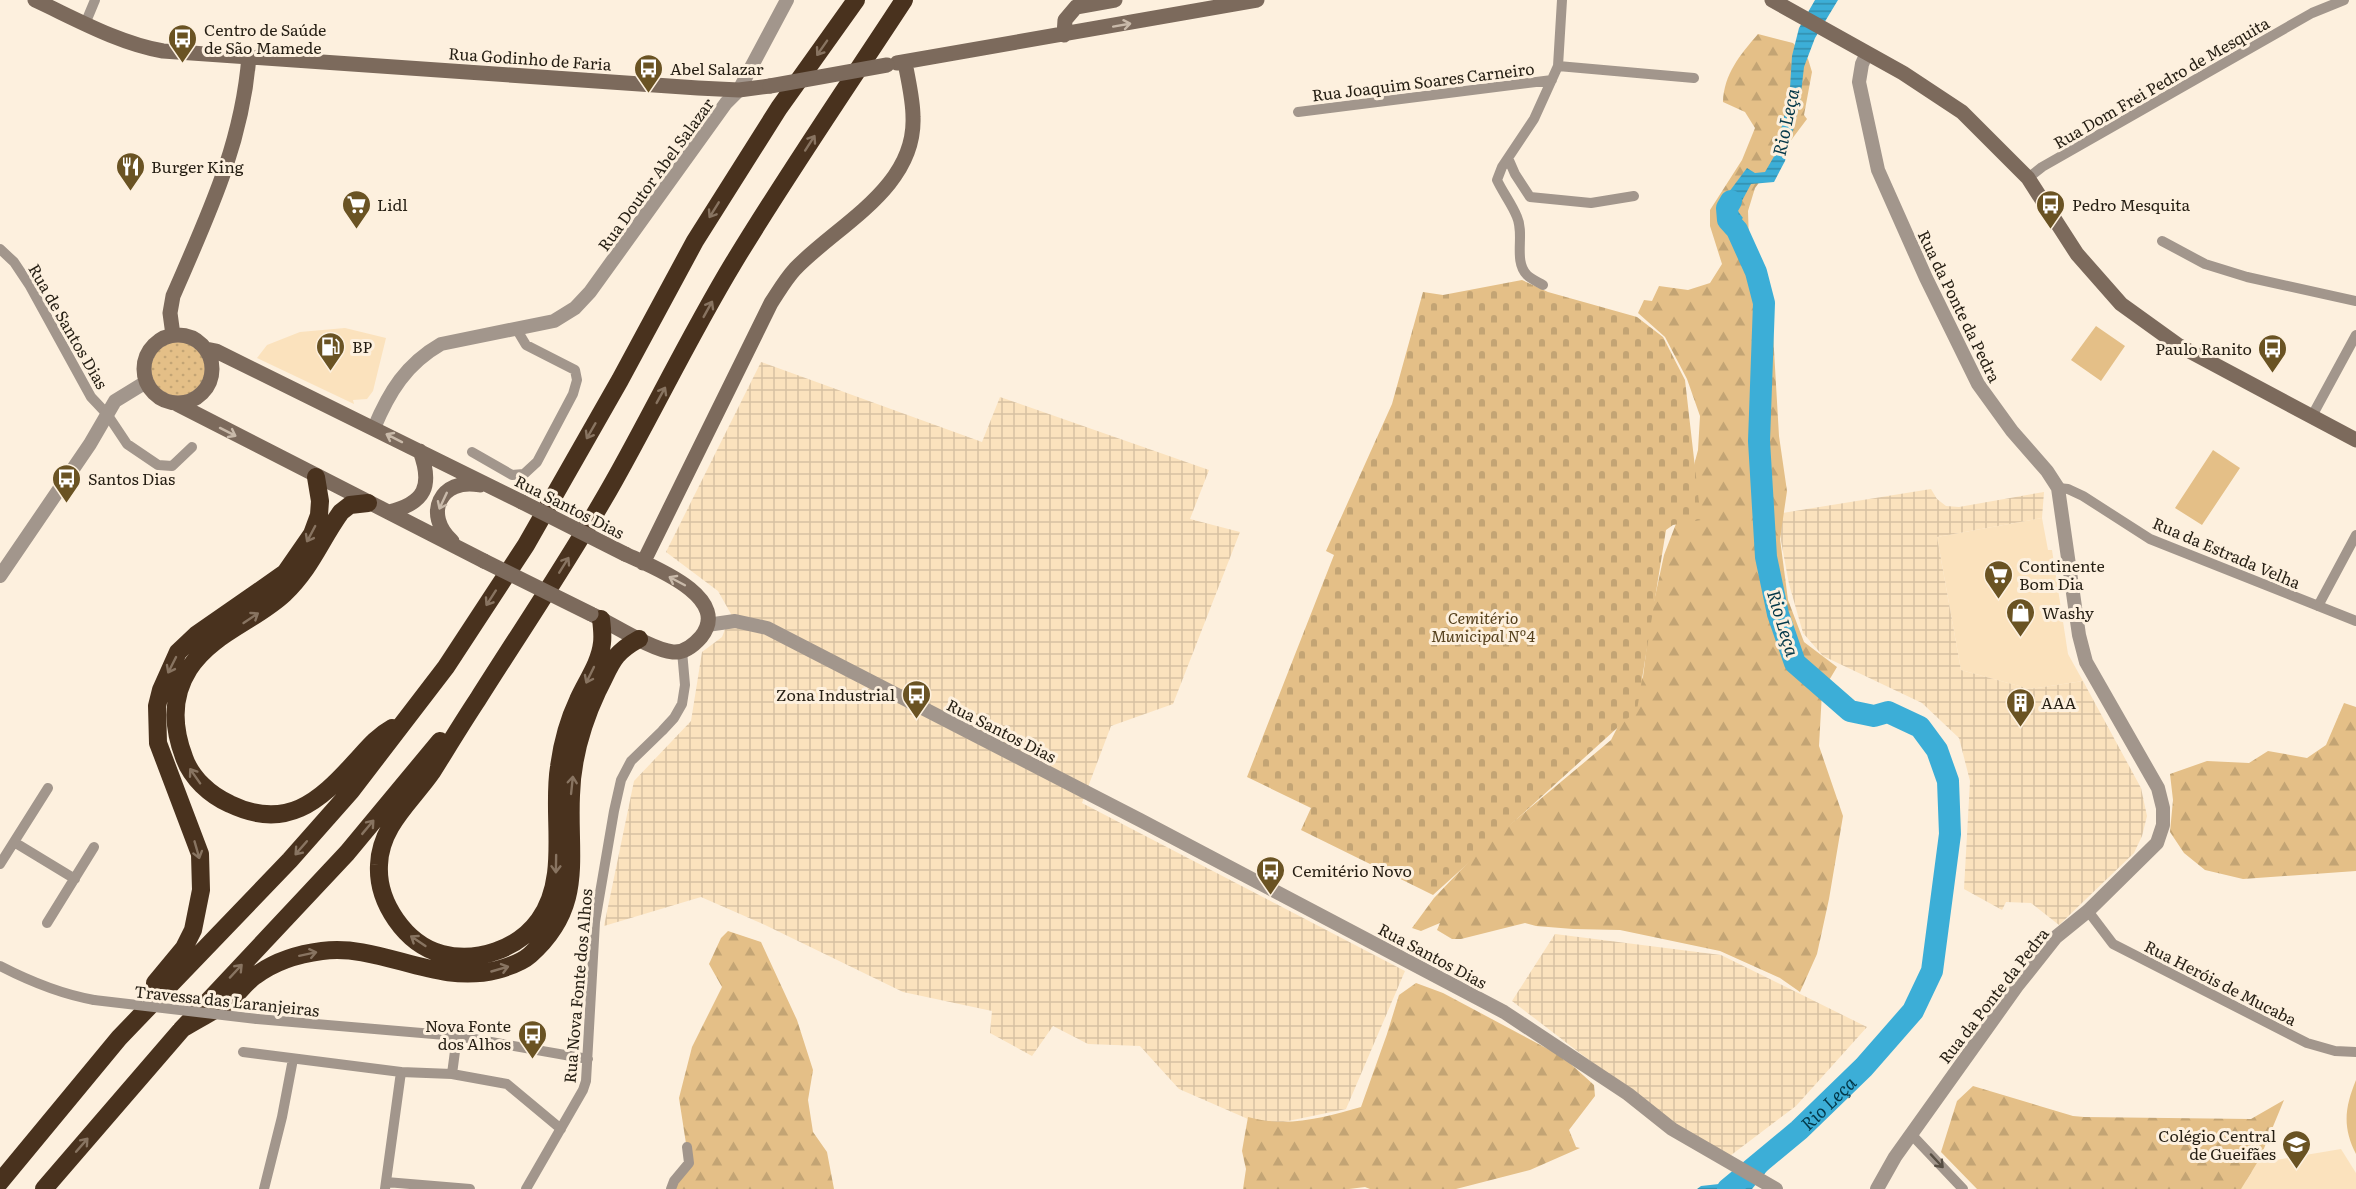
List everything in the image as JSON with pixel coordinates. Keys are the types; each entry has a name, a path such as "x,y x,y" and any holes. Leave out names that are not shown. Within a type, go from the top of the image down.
{"highway":[{"path":"0,1182 119,1038 290,860 351,791 446,667 526,545 695,241 779,108 856,0"},
{"path":"596,616 602,644 599,656 576,702 564,739 558,771 556,875 542,917 528,933 509,946 484,955 441,954 404,930 392,914 381,891 378,867 381,846 393,822 429,775 565,563 612,483 734,262 904,0"},
{"path":"119,1038 143,997 170,968 184,948 193,930 201,890 200,854 158,743 157,706 161,690 178,652 196,635 285,573 312,534 319,515 320,501 316,477"},
{"path":"368,503 350,505 341,512 301,577 271,605 223,636 189,669 178,693 175,726 185,760 206,790 237,808 261,815 303,808 317,799 378,736 404,721"},
{"path":"182,1029 230,1000 255,976 284,959 324,951 349,951 431,970 481,974 507,967 527,958 545,941 559,921 569,890 572,863 571,796 574,759 585,721 618,652 639,639"},
{"path":"44,1189 182,1029 347,853 487,684"}],"main road":[{"name":"Rua Godinho de Faria","path":"35,0 85,24 163,51 739,90 1257,0"},
{"path":"1064,35 1065,20 1076,7 1115,0"},
{"path":"1772,0 1867,53 1962,112 2028,177 2077,254 2121,304 2178,345 2356,440"},
{"path":"173,335 170,313 173,296 230,159 242,107 249,56"},
{"path":"643,563 784,282 825,242 872,202 888,184 906,155 914,117 905,62"},
{"path":"184,335 195,339 206,349 213,366 212,378 207,389 199,397 188,403 177,404 165,402 155,395 146,382 144,365 153,345 162,338 184,335"},
{"name":"Rua Santos Dias","path":"206,349 216,351 374,428 688,586 699,596 706,607 707,625"},
{"path":"177,404 316,477 664,650 682,651 700,638 707,625"},
{"path":"389,512 405,508 415,502 425,488 427,477 420,451"},
{"path":"464,551 440,528 438,507 442,497 454,486 462,483 492,487"}],"street":[{"path":"85,24 95,0"},
{"name":"Rua Doutor Abel Salazar","path":"374,428 392,390 402,375 420,357 441,344 554,321 575,308 591,292 726,103 739,90 787,0"},
{"path":"1543,285 1527,276 1522,267 1521,228 1517,214 1504,196 1497,180 1502,166 1534,119 1558,66 1562,0"},
{"name":"Rua Dom Frei Pedro de Mesquita","path":"2028,177 2042,166 2303,18 2344,0"},
{"name":"Rua da Ponte da Pedra","path":"1867,53 1862,64 1859,82 1878,170 1936,299 1978,384 2058,488 2076,616 2086,662 2158,788 2163,808 2163,825 2157,843 2088,911 2056,937 2017,986 1911,1134 1877,1189"},
{"path":"1558,66 1694,78"},
{"name":"Rua Joaquim Soares Carneiro","path":"1298,112 1552,80"},
{"path":"1508,158 1530,197 1591,204 1634,196"},
{"path":"2162,241 2216,268 2356,301"},
{"name":"Rua de Santos Dias","path":"0,249 14,262 30,286 83,384 127,444 158,465 172,466 192,447"},
{"path":"472,452 512,475 524,474 537,462 573,394 577,380 574,370 526,345 516,330"},
{"path":"2312,416 2356,335"},
{"path":"0,575 90,444 115,401 146,382"},
{"name":"Rua da Estrada Velha","path":"2058,488 2068,489 2083,496 2150,539 2356,621"},
{"path":"2318,606 2356,535"},
{"name":"Rua Santos Dias","path":"707,625 735,621 767,628 1140,820 1504,1012 1628,1094 1683,1136 1776,1189"},
{"name":"Rua Nova Fonte dos Alhos","path":"526,1189 583,1090 588,1059 595,922 621,780 631,761 674,718 682,704 685,685 682,651"},
{"path":"0,864 48,788"},
{"path":"14,842 75,879"},
{"path":"46,923 94,847"},
{"name":"Rua Heróis de Mucaba","path":"2088,911 2113,944 2307,1043 2335,1051 2356,1052"},
{"name":"Travessa das Laranjeiras","path":"0,966 49,989 94,1000 257,1019 458,1036 588,1059"},
{"path":"452,1074 458,1036"},
{"path":"243,1052 401,1072 452,1074 507,1084 561,1129"},
{"path":"264,1189 282,1117 293,1059"},
{"path":"401,1072 385,1185 470,1189"},
{"path":"1911,1134 1963,1189"},
{"path":"671,1189 674,1180 689,1163 687,1147"}],"shaded area":[{"name":"BP","path":"345,328 386,338 373,391 367,399 353,400 354,404 257,358 267,345 300,332"},
{"path":"761,362 982,442 1000,397 1209,470 1190,519 1240,532 1173,704 1111,726 1082,803 1405,971 1346,1109 1264,1126 1179,1089 1140,1046 1088,1044 1053,1026 1032,1056 990,1033 992,1011 903,992 765,925 701,897 604,926 634,781 691,721 702,652 722,637 731,614 718,591 666,552"},
{"path":"1931,489 1937,499 1946,506 1959,507 2044,492 2042,518 1937,537 1961,670 2030,689 2083,681 2141,788 2147,816 2142,836 2134,853 2059,925 2031,903 2006,902 2002,910 1964,889 1970,781 1959,738 1922,703 1823,656 1803,633 1789,584 1776,514"},
{"path":"2042,518 2048,550 2052,550 2068,654 2083,681 2030,689 1961,670 1937,537"},
{"path":"1555,934 1721,955 1867,1027 1796,1106 1722,1162 1512,1001"},
{"name":"Colégio Central de Gueifães","path":"2341,1149 2356,1173 2356,1189 2236,1189 2240,1166"}],"green space":[{"path":"1758,34 1793,43 1808,59 1812,72 1804,115 1807,119 1755,188 1748,211 1751,267 1766,294 1773,333 1779,436 1787,491 1780,539 1788,600 1804,642 1837,667 1822,692 1819,746 1843,816 1817,954 1800,992 1780,978 1720,951 1620,930 1573,929 1525,923 1461,939 1452,939 1437,930 1440,923 1421,931 1412,928 1434,898 1482,848 1611,740 1643,677 1650,620 1664,555 1684,503 1698,450 1700,416 1687,379 1665,337 1638,313 1644,300 1652,301 1659,286 1688,290 1710,283 1722,264 1710,226 1710,210 1742,160 1755,128 1745,112 1723,102 1724,92 1734,65"},
{"name":"Cemitério Municipal Nº4","path":"1522,280 1548,292 1637,317 1663,337 1685,380 1701,520 1673,525 1666,530 1637,710 1433,895 1301,830 1311,808 1247,777 1334,555 1326,551 1392,404 1423,292 1443,295"},
{"path":"2096,326 2125,346 2101,381 2071,360"},
{"path":"178,342 188,344 197,350 203,359 205,369 203,379 197,388 188,394 178,396 168,394 159,388 153,379 151,369 153,359 159,350 168,344"},
{"path":"2213,450 2240,468 2202,525 2175,508"},
{"path":"2344,703 2356,707 2356,871 2243,879 2205,870 2184,853 2170,832 2173,800 2170,774 2207,761 2249,763 2268,751 2307,758 2326,745"},
{"path":"728,931 761,942 797,1020 813,1070 808,1100 813,1132 827,1152 834,1189 671,1189 689,1163 679,1098 692,1047 722,987 709,964 721,938"},
{"path":"1416,983 1443,993 1563,1057 1594,1085 1595,1096 1569,1130 1576,1147 1580,1148 1530,1170 1456,1189 1370,1189 1365,1187 1243,1189 1246,1169 1242,1151 1248,1117 1290,1122 1319,1118 1361,1107 1399,995"},
{"path":"2356,1080 2356,1154 2347,1126 2347,1108"},
{"path":"1973,1086 2073,1116 2084,1117 2251,1119 2284,1100 2260,1158 2241,1189 1977,1189 1941,1152 1957,1101"}],"water":[{"path":"1815,0 1838,0 1815,38 1804,67 1800,102 1785,161 1774,182 1751,184 1737,210 1743,218 1727,232 1717,213 1726,196 1747,168 1755,173 1765,172 1776,153 1790,88 1792,56 1799,28"},
{"path":"1777,1136 1789,1144 1752,1189 1697,1189 1701,1186 1728,1183"}],"waterway":[{"name":"Rio Leça","path":"1728,1189 1799,1130 1864,1067 1913,1011 1932,971 1950,834 1948,781 1937,750 1920,727 1888,712 1874,716 1850,711 1795,663 1778,614 1766,557 1759,441 1764,303 1756,272 1737,230 1728,220 1727,208 1731,201"}],"place":[{"name":"Centro de Saúde de São Mamede","path":"183,64"},
{"name":"Abel Salazar","path":"649,94"},
{"name":"Burger King","path":"130,192"},
{"name":"Lidl","path":"356,230"},
{"name":"Pedro Mesquita","path":"2051,230"},
{"name":"BP","path":"331,372"},
{"name":"Paulo Ranito","path":"2273,374"},
{"name":"Santos Dias","path":"67,504"},
{"name":"Continente Bom Dia","path":"1998,600"},
{"name":"Washy","path":"2021,638"},
{"name":"Zona Industrial","path":"916,720"},
{"name":"AAA","path":"2020,728"},
{"name":"Cemitério Novo","path":"1271,896"},
{"name":"Nova Fonte dos Alhos","path":"532,1060"},
{"name":"Colégio Central de Gueifães","path":"2297,1170"}]}
